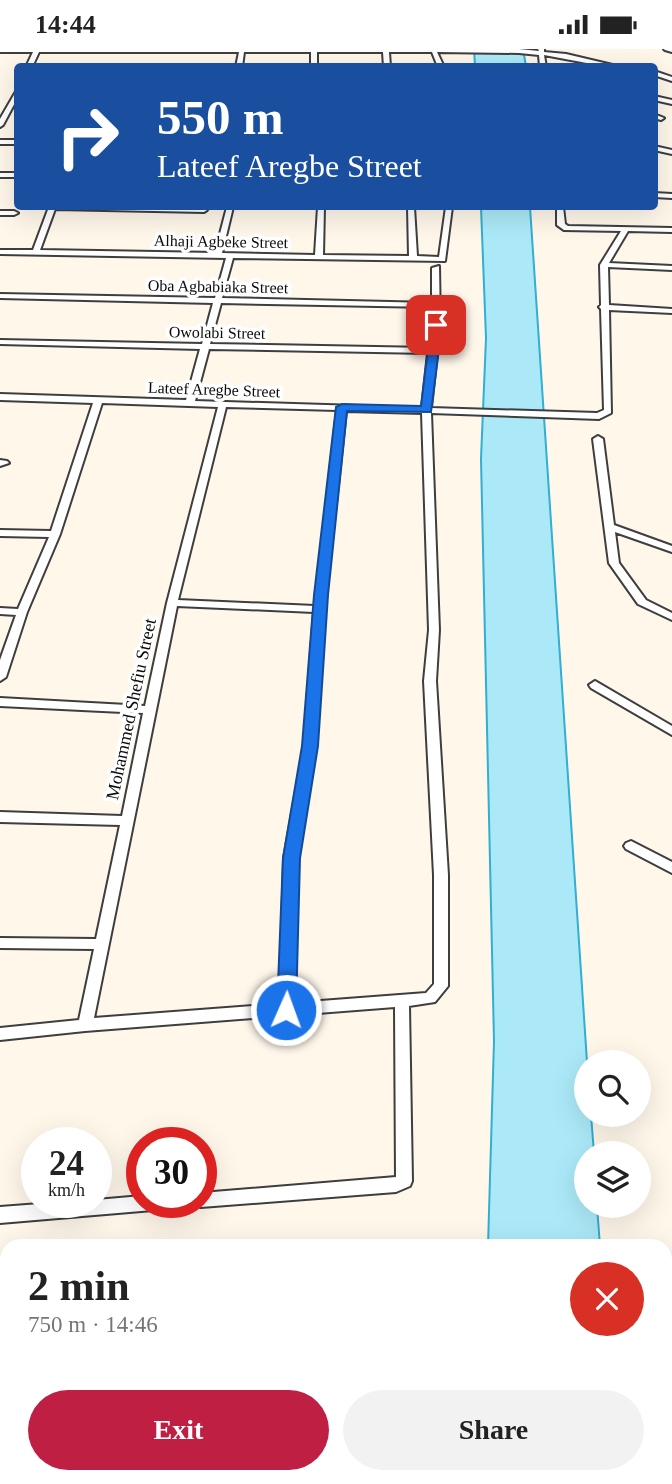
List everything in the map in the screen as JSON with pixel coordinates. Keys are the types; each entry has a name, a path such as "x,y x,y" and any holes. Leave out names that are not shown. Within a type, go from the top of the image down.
{"street":[{"path":"667,49 672,50"},
{"path":"0,50 541,51 600,63"},
{"path":"0,125 14,102"},
{"path":"36,252 51,210"},
{"path":"218,255 229,210"},
{"path":"319,257 321,210"},
{"path":"411,210 413,259"},
{"name":"Alhaji Agbeke Street","path":"0,252 442,259 449,210"},
{"path":"560,210 563,227 672,230"},
{"path":"0,213 14,213"},
{"path":"625,230 604,265 603,307 672,311"},
{"path":"190,402 208,346 230,256"},
{"path":"604,265 672,268"},
{"path":"0,1034 430,998 441,986 441,875 430,681 433,629 426,409 434,351 436,268"},
{"name":"Oba Agbabiaka Street","path":"0,296 436,305"},
{"name":"Lateef Aregbe Street","path":"0,397 599,416 608,411 603,307"},
{"name":"Owolabi Street","path":"0,342 434,351"},
{"path":"0,677 22,612 55,534 99,399"},
{"name":"Mohammed Shefiu Street","path":"85,1025 172,603 223,403"},
{"path":"286,1010 291,858 310,746 320,609 342,407"},
{"path":"598,439 614,563 642,602 672,617"},
{"path":"609,527 672,549"},
{"path":"0,533 55,534"},
{"path":"172,603 320,609"},
{"path":"0,611 22,612"},
{"path":"595,685 672,731"},
{"path":"0,702 150,710"},
{"path":"0,817 125,821"},
{"path":"631,846 672,868"},
{"path":"0,943 102,944"},
{"path":"217,1198 396,1185 404,1181 402,1001"},
{"path":"0,1215 126,1205"}],"water":[{"path":"474,49 523,49 525,63 475,63"},
{"path":"481,210 530,210 586,1050 574,1050 574,1127 592,1127 593,1141 574,1141 574,1218 598,1218 599,1239 488,1239 494,1041 481,459 486,338"}],"route":[{"path":"286,1010 291,858 310,746 321,595 342,407 426,409 436,325"}]}
